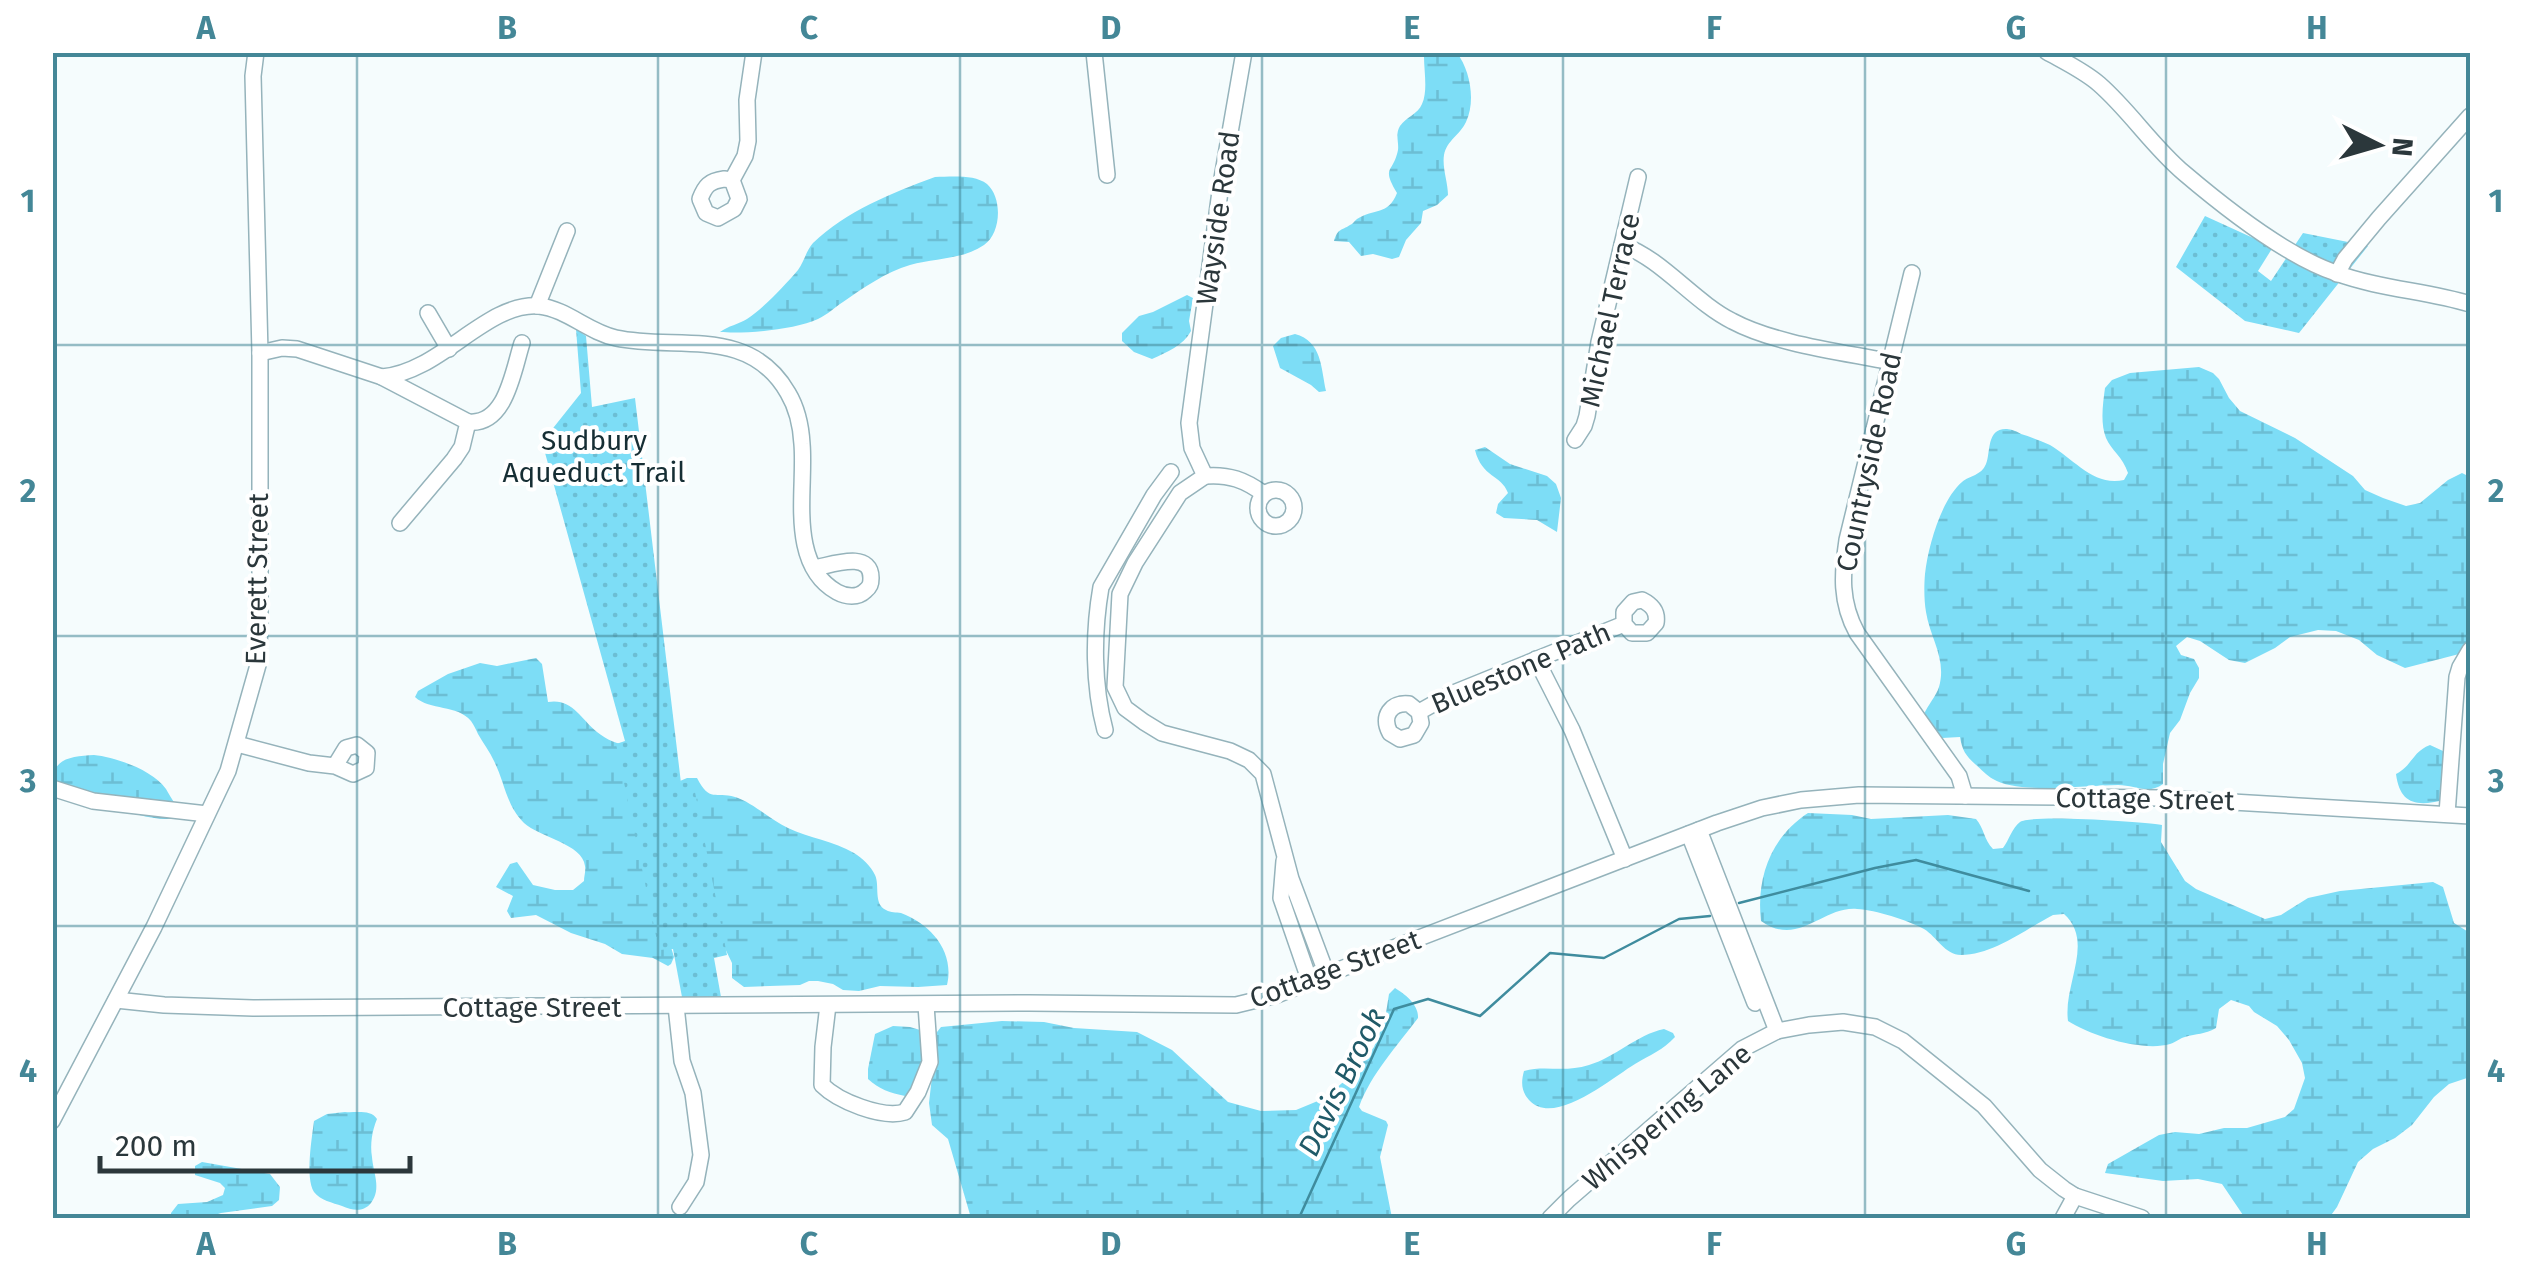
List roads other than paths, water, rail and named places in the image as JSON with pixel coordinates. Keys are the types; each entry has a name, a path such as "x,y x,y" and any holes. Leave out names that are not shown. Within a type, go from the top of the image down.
{"street":[{"name":"Everett Street","path":"52,1121 171,892 228,771 258,666 260,353 256,52"},
{"path":"732,180 748,141 747,100 754,52"},
{"path":"1094,52 1107,175"},
{"name":"Wayside Road","path":"1204,476 1192,448 1190,423 1221,184 1244,52"},
{"path":"2047,52 2108,93 2198,185 2277,243 2337,274 2470,304"},
{"path":"2079,70 2089,52"},
{"path":"2337,274 2379,218 2470,116"},
{"name":"Michael Terrace","path":"1575,440 1587,416 1599,342 1638,176"},
{"path":"537,306 567,230"},
{"path":"1622,246 1638,252 1718,313 1744,326 1780,338 1891,362"},
{"name":"Countryside Road","path":"1912,273 1847,540 1842,583 1846,609 1857,633 1959,776 1965,796"},
{"path":"382,377 413,370 449,350 486,322 512,310 537,306 572,317 614,338 724,346 745,353 763,364 785,387 796,408 802,443 802,528 814,568"},
{"path":"428,313 449,350"},
{"path":"260,353 296,349 382,377 468,422 477,423 496,414 522,343"},
{"path":"400,523 454,459 468,422"},
{"path":"1105,730 1096,689 1100,587 1170,472"},
{"path":"1264,494 1233,476 1204,476 1180,493 1120,594 1116,687 1125,708 1162,733 1228,750 1249,760 1263,774 1291,879 1327,975"},
{"path":"1142,516 1158,527"},
{"path":"1100,587 1120,594"},
{"name":"Bluestone Path","path":"1418,712 1451,694 1624,624"},
{"path":"2447,814 2457,677 2470,650"},
{"path":"1536,660 1572,730 1624,859"},
{"path":"1099,701 1120,697"},
{"path":"237,744 335,766"},
{"path":"52,788 93,800 207,814"},
{"name":"Cottage Street","path":"116,1000 253,1008 1236,1004 1264,1000 1694,832 1762,808 1819,797 2164,798 2470,816"},
{"path":"1694,832 1772,1033"},
{"path":"1285,854 1281,898 1310,982"},
{"path":"828,1006 822,1085 839,1097 888,1115 905,1112 930,1062 926,1005"},
{"path":"676,1006 682,1061 693,1092 701,1154 696,1182 680,1207"},
{"name":"Whispering Lane","path":"1550,1218 1729,1058 1772,1033 1843,1022 1888,1032 1974,1096 2040,1170 2075,1196 2142,1218"},
{"path":"2064,1218 2075,1196"}],"waterway":[{"name":"Davis Brook","path":"1739,903 1916,860 2029,891"},
{"name":"Davis Brook","path":"1299,1218 1394,1009 1428,999 1480,1016 1550,953 1604,958 1679,919 1710,916"}],"park label":[{"name":"Sudbury Aqueduct Trail","path":"594,456"}]}
